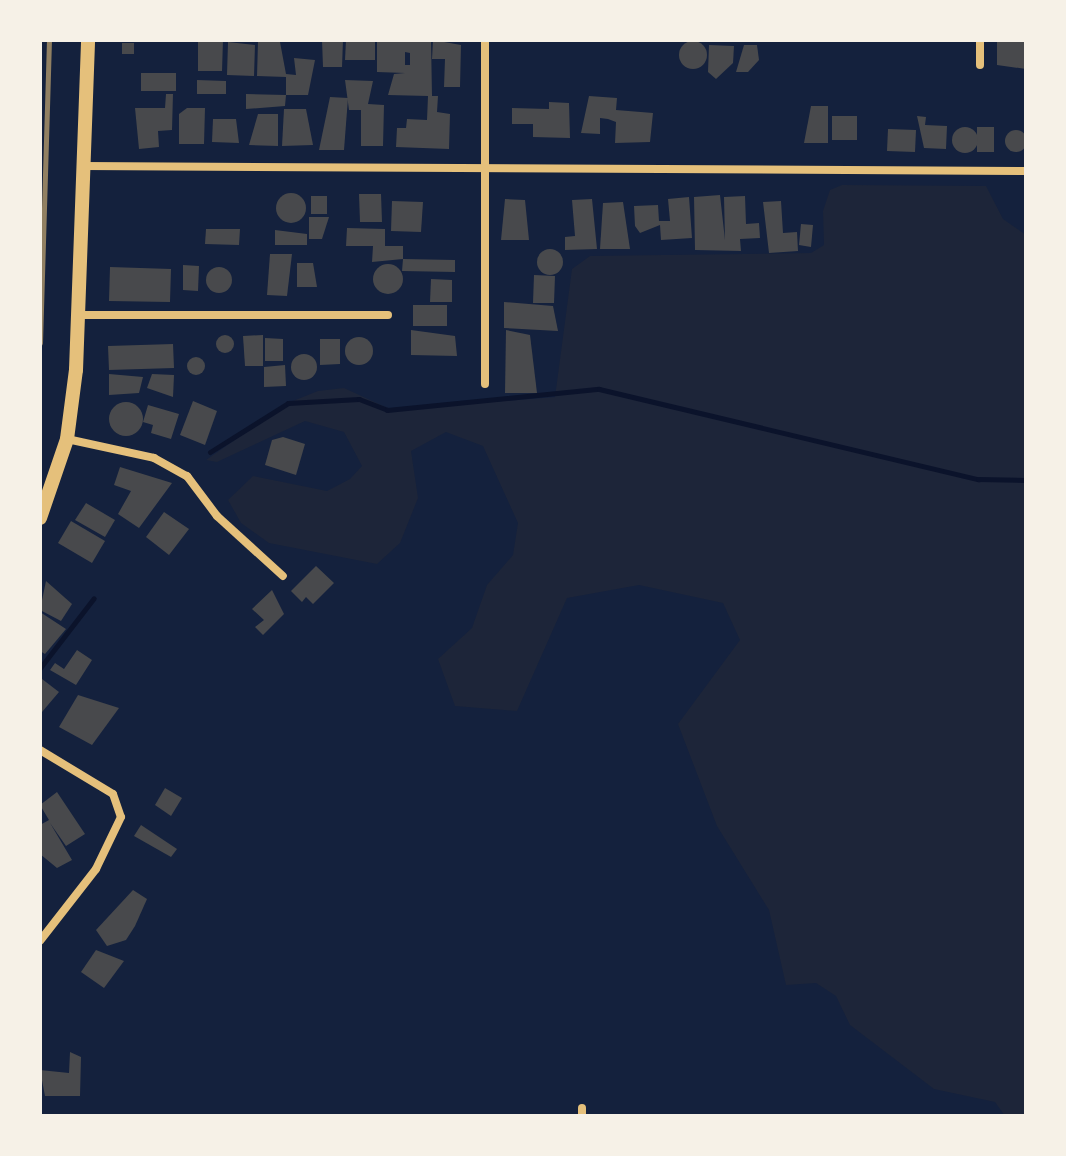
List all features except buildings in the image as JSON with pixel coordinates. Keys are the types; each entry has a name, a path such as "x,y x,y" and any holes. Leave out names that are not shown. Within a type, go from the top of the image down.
{"main road":[{"path":"40,518 67,439 78,315 88,40"}],"street":[{"path":"485,40 485,384"},
{"path":"980,40 980,65"},
{"path":"82,166 1026,171"},
{"path":"78,315 388,315"},
{"path":"67,439 154,458 187,476 217,516 283,576"},
{"path":"40,750 113,794 121,817 96,869 40,941"}],"shaded area":[{"path":"842,185 986,186 1003,219 1026,235 1026,1116 1005,1116 995,1102 934,1089 850,1025 836,996 816,983 786,985 769,910 717,826 678,724 740,640 723,603 639,585 567,598 517,711 455,706 438,659 472,628 487,585 513,555 518,523 483,446 446,432 411,451 418,498 400,543 377,564 269,543 241,523 228,500 253,476 327,491 350,479 362,466 344,432 305,421 217,462 206,460 288,403 318,391 344,388 392,410 555,397 572,269 590,256 811,253 824,245 823,211 830,190"}],"waterway":[{"path":"210,452 288,403 359,399 387,410 599,389 978,479 1026,480"},
{"path":"40,668 94,598"}],"railway":[{"path":"40,343 49,40"}]}
